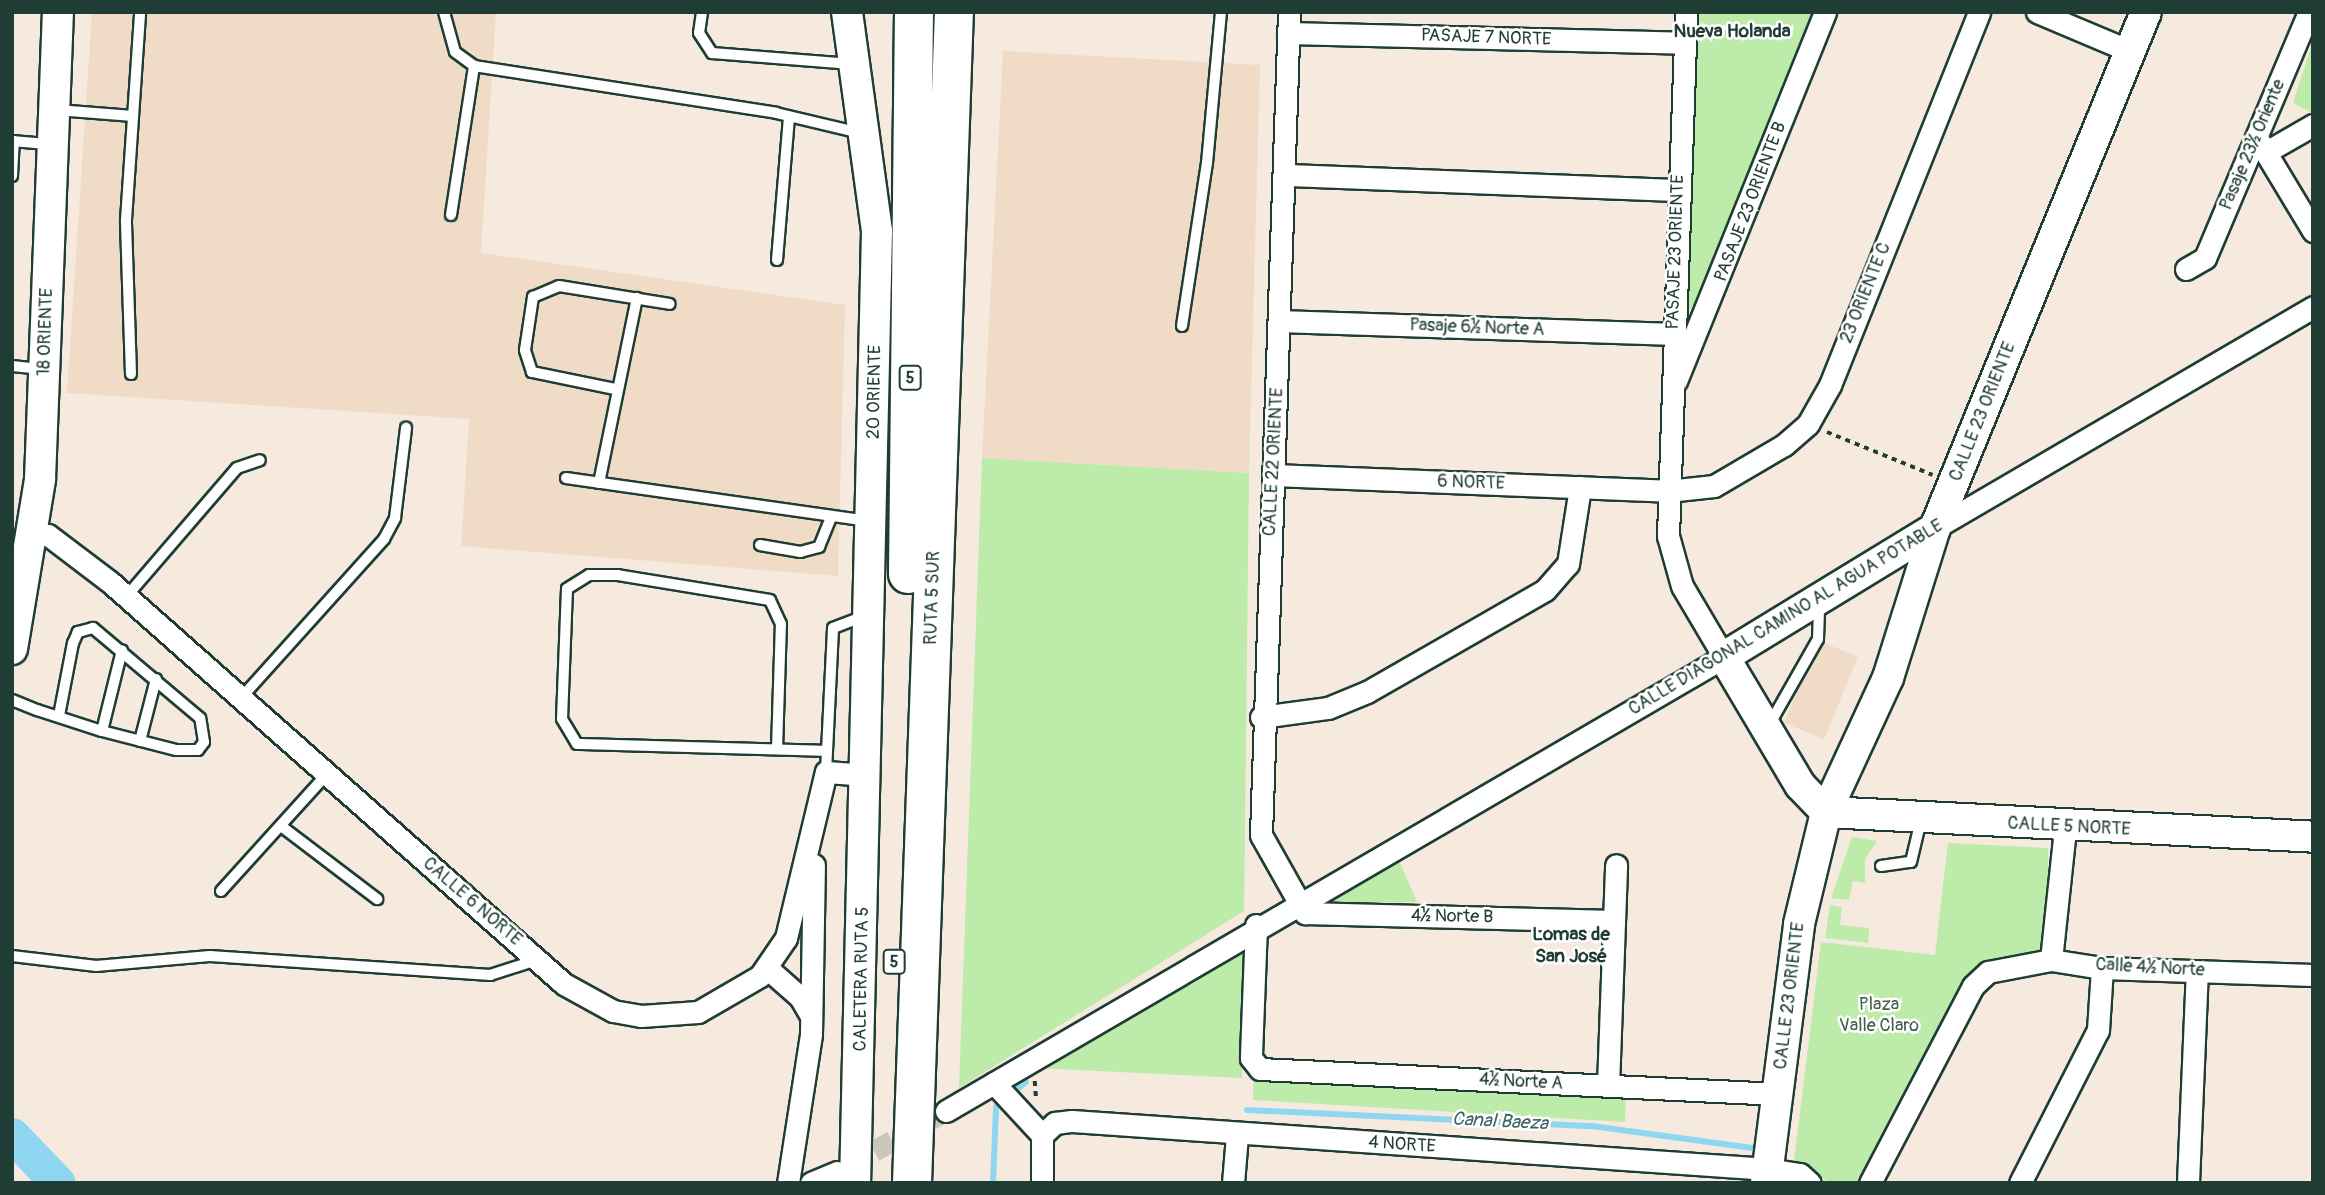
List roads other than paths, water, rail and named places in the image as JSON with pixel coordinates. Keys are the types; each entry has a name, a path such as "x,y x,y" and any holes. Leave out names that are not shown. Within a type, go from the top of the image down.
{"highway":[{"name":"RUTA 5 SUR","path":"877,1181 909,534 914,12"},
{"name":"RUTA 5 SUR","path":"877,1181 916,1088 954,12"},
{"path":"916,1088 924,1183"}],"street":[{"name":"18 ORIENTE","path":"12,649 23,532 45,369 58,12"},
{"name":"20 ORIENTE","path":"847,12 853,65 866,135 877,231 868,775"},
{"name":"PASAJE 23 ORIENTE","path":"1668,491 1686,12"},
{"name":"PASAJE 23 ORIENTE B","path":"1672,389 1825,12"},
{"name":"23 ORIENTE C","path":"1668,491 1714,486 1808,424 1979,12"},
{"path":"2038,12 2130,51"},
{"name":"CALLE 23 ORIENTE","path":"1768,1171 1805,882 1826,813 1888,678 1935,528 2146,12"},
{"name":"Pasaje 23½ Oriente","path":"2186,269 2205,258 2262,145 2309,12"},
{"name":"PASAJE 7 NORTE","path":"1288,22 1684,43"},
{"name":"CALLE 22 ORIENTE","path":"1288,22 1281,321 1261,717 1261,835 1294,903"},
{"path":"2313,125 2262,145 2313,231"},
{"path":"1286,175 1678,190"},
{"name":"CALLE DIAGONAL CAMINO AL AGUA POTABLE","path":"946,1111 1002,1093 1256,925 1724,657 1874,568 1935,528 2313,306"},
{"name":"Pasaje 6½ Norte A","path":"1281,321 1673,334"},
{"name":"6 NORTE","path":"1273,475 1668,491"},
{"path":"1261,717 1328,708 1367,692 1545,590 1568,564 1580,487"},
{"path":"1668,491 1675,572 1805,793 1826,813"},
{"name":"CALLE 6 NORTE","path":"23,532 69,549 537,960 587,1000 641,1016 698,1012 743,991 767,968 786,938 815,820 826,762"},
{"path":"1874,568 1899,572 1914,590"},
{"path":"826,762 868,775"},
{"name":"CALETERA RUTA 5","path":"868,775 877,1181"},
{"name":"CALLE 5 NORTE","path":"1826,813 2065,828 2313,837"},
{"path":"788,1183 811,1018 815,820"},
{"path":"2051,960 2065,828"},
{"path":"1608,1086 1616,864"},
{"name":"4½ Norte B","path":"1294,903 1310,914 1614,921"},
{"name":"4½ Norte A","path":"1256,925 1251,1058 1265,1070 1778,1094"},
{"name":"Calle 4½ Norte","path":"1870,1183 1973,986 1988,972 2051,960 2102,968 2313,975"},
{"path":"767,968 800,997 811,1018"},
{"path":"2020,1183 2098,1030 2102,968"},
{"path":"2188,1183 2197,971"},
{"path":"1002,1093 1042,1135 1042,1183"},
{"name":"4 NORTE","path":"1042,1135 1055,1124 1072,1121 1237,1135 1768,1171 1800,1174 1810,1183"},
{"path":"1233,1183 1237,1135"},
{"path":"811,1183 877,1181"}],"lane":[{"path":"131,374 126,220 140,12"},
{"path":"444,12 455,52 474,66 789,116 866,135"},
{"path":"702,12 699,33 712,53 853,65"},
{"path":"1182,326 1207,163 1221,12"},
{"path":"451,215 474,66"},
{"path":"54,110 133,116"},
{"path":"777,260 789,116"},
{"path":"12,176 13,141 53,144"},
{"path":"615,390 532,372 524,350 533,297 559,286 670,304"},
{"path":"599,483 615,390 637,299"},
{"path":"12,366 45,369"},
{"path":"241,698 384,539 395,518 406,428"},
{"path":"126,597 237,468 260,460"},
{"path":"566,478 872,522"},
{"path":"760,545 800,551 819,547 831,517"},
{"path":"777,749 781,624 770,600 618,575 589,575 567,589 562,719 570,738 590,746 777,749 826,762 832,628 870,614"},
{"path":"1767,729 1818,639 1818,600"},
{"path":"12,700 102,731 176,750 198,750 204,741 200,718 156,678 93,628 78,632 59,716"},
{"path":"102,731 122,650"},
{"path":"140,741 156,678"},
{"path":"221,891 327,774"},
{"path":"1881,866 1912,862 1921,819"},
{"path":"281,826 377,899"},
{"path":"12,956 96,966 209,956 490,975 537,960"}],"waterway":[{"name":"Canal Baeza","path":"993,1183 996,1107 1026,1082"},
{"name":"Canal Baeza","path":"1247,1110 1592,1126 1753,1148"},
{"name":"Canal Baeza","path":"12,1135 58,1183"}],"tunnel":[{"path":"847,1166 946,1111"}],"district":[{"name":"Nueva Holanda","path":"1732,32"},
{"name":"Lomas de San José","path":"1571,946"}],"park label":[{"name":"Plaza Valle Claro","path":"1879,1016"}]}
